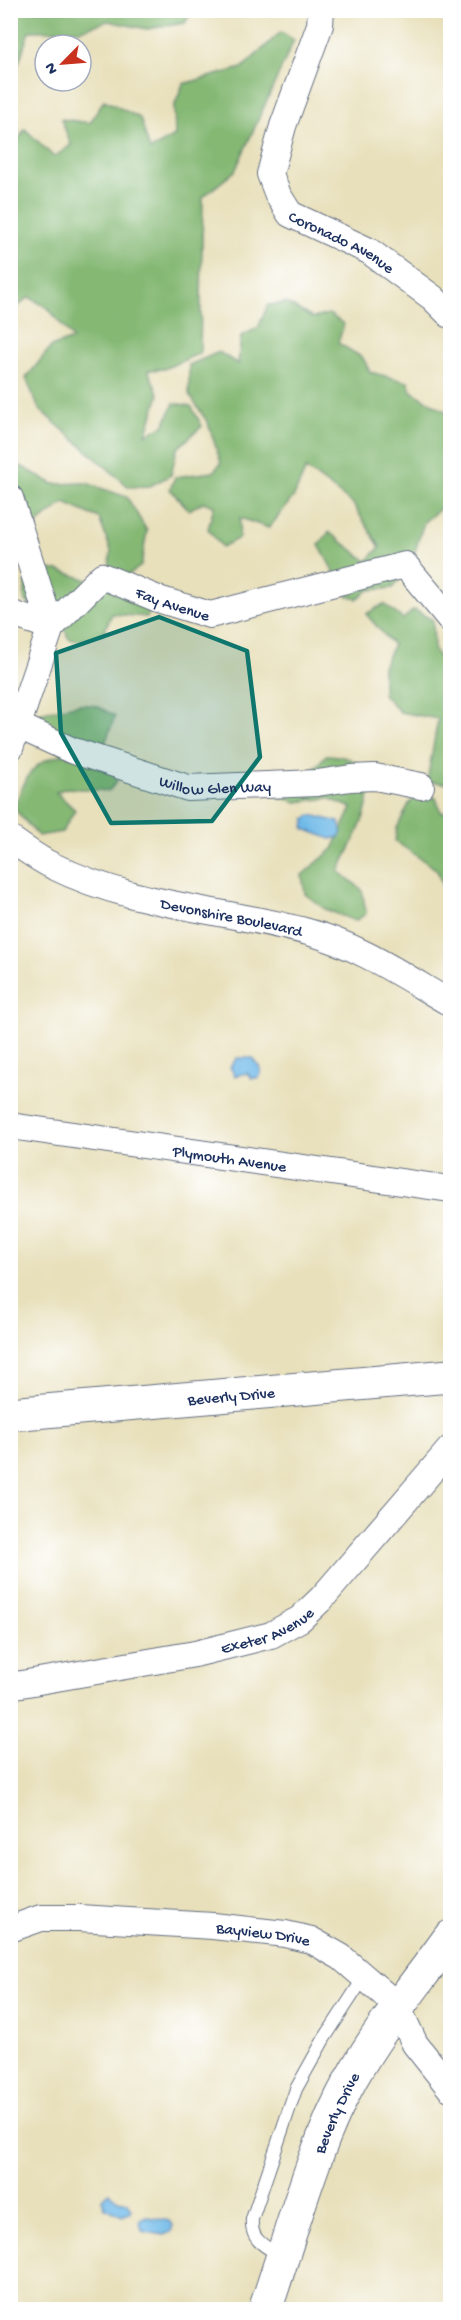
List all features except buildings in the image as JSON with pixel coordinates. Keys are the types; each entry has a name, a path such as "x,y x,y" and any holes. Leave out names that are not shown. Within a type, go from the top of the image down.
{"street":[{"name":"Coronado Avenue","path":"321,10 320,25 283,126 270,174 278,195 290,214 369,251 433,298 450,315"},
{"path":"10,498 51,627"},
{"name":"Fay Avenue","path":"15,737 51,627 102,576 158,599 210,615 405,565 450,619"},
{"path":"10,613 51,627"},
{"name":"Willow Glen Way","path":"15,737 71,750 188,788 317,783 375,777 421,786"},
{"name":"Devonshire Boulevard","path":"10,839 51,866 93,884 146,899 308,932 343,944 446,995"},
{"name":"Plymouth Avenue","path":"10,1126 450,1189"},
{"name":"Beverly Drive","path":"10,1414 450,1376"},
{"name":"Exeter Avenue","path":"10,1686 195,1654 272,1635 300,1619 322,1598 450,1449"},
{"name":"Bayview Drive","path":"10,1929 41,1918 60,1917 213,1926 285,1934 324,1946 365,1976 398,2008 415,2044 450,2088"},
{"name":"Beverly Drive","path":"265,2310 331,2121 351,2078 450,1937"}],"lane":[{"path":"283,2256 256,2240 252,2219 296,2089 324,2039 365,1976"}],"highlighted area":[{"path":"159,617 247,651 260,757 212,821 111,823 61,733 56,653"}],"green space":[{"path":"10,11 192,11 185,23 147,29 108,21 80,30 29,31 18,66 11,68"},
{"path":"281,32 294,40 235,171 203,197 200,353 164,369 148,370 159,395 146,435 164,425 174,403 191,406 202,426 177,449 171,475 150,486 129,487 39,409 26,378 51,347 73,339 48,308 29,297 14,310 11,308 11,151 25,129 54,157 71,145 61,119 90,123 104,100 140,118 150,150 175,136 174,107 183,84 242,68"},
{"path":"286,303 313,318 329,314 344,324 338,343 363,358 370,372 408,382 411,391 450,414 450,501 424,522 412,561 393,588 369,590 357,599 347,596 319,545 329,532 367,561 380,547 353,504 306,469 294,496 269,528 240,518 239,538 222,547 208,529 214,506 203,502 189,510 170,489 175,477 213,472 221,463 208,423 189,394 189,365 219,352 238,364 241,336 258,328 268,305"},
{"path":"10,460 53,484 86,483 127,497 147,531 141,566 125,577 109,568 111,551 99,518 64,503 38,523 11,526"},
{"path":"45,569 58,570 153,602 147,617 112,614 103,634 79,641 69,639 55,609 30,605 24,599 26,579"},
{"path":"384,604 403,619 414,610 433,620 434,650 450,671 449,784 427,781 438,719 400,712 383,694 383,667 393,645 366,614"},
{"path":"80,704 97,706 115,716 102,752 117,781 109,791 67,788 56,792 75,810 62,832 38,836 14,808 30,773 43,762 62,755 38,724 38,713"},
{"path":"326,755 349,759 363,768 369,782 364,817 339,871 362,890 366,914 355,921 325,909 305,894 302,875 333,849 352,808 328,798 297,802 275,796 314,792 313,770"},
{"path":"423,795 436,798 441,812 450,813 450,893 446,897 437,870 395,841 397,828 410,802"}],"water":[{"path":"311,815 339,822 342,832 339,837 331,839 304,829 305,819"},
{"path":"237,1058 253,1058 261,1074 257,1078 251,1078 247,1073 235,1076 230,1067"},
{"path":"109,2193 118,2200 128,2202 131,2209 129,2213 122,2216 104,2207 102,2199"},
{"path":"148,2217 169,2221 173,2225 171,2232 164,2235 142,2231 140,2220"}]}
